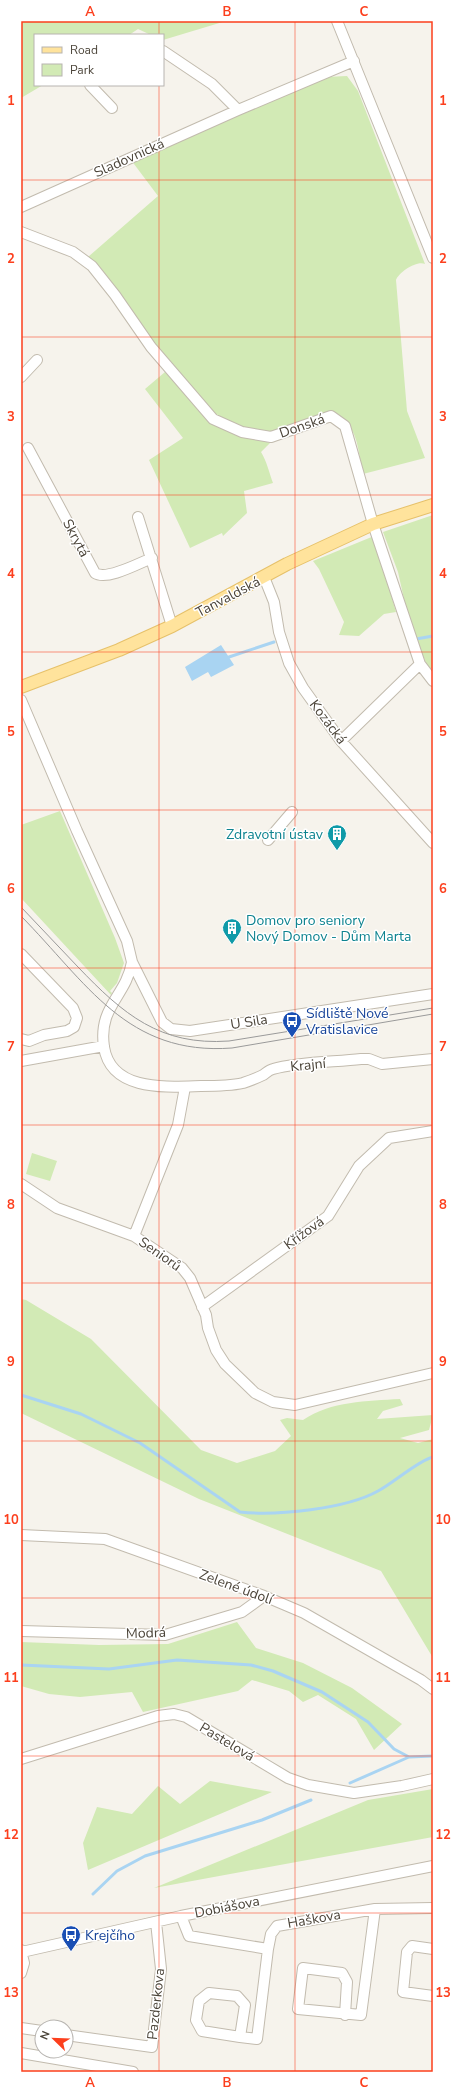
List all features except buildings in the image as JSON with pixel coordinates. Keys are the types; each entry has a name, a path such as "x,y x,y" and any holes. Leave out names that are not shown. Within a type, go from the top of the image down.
{"main road":[{"name":"Tanvaldská","path":"21,687 119,650 172,626 287,564 372,524 433,505"}],"street":[{"path":"337,21 433,258"},
{"path":"164,52 212,84 238,110"},
{"name":"Sladovnická","path":"21,207 238,110 354,61"},
{"path":"91,86 112,108"},
{"name":"Donská","path":"21,232 73,252 92,266 115,295 151,347 213,418 242,432 271,437 331,416 345,426 372,524 420,664 433,681"},
{"path":"21,378 37,360"},
{"name":"Skrytá","path":"28,448 95,573 99,576 108,576 152,558"},
{"path":"138,517 172,626"},
{"name":"Kozácká","path":"264,577 274,602 279,632 289,663 320,714 341,741 433,843"},
{"path":"341,741 420,664"},
{"path":"21,700 77,831 127,941 132,962 127,980 106,1014 104,1025 104,1046 111,1065 124,1076 140,1084 185,1087"},
{"path":"268,840 292,812"},
{"path":"21,954 73,1008 77,1018 74,1027 66,1031 25,1040 24,1062 104,1046"},
{"name":"U Sila","path":"132,962 162,1022 171,1029 190,1032 433,994"},
{"name":"Krajní","path":"185,1087 241,1083 263,1075 272,1069 296,1066 361,1059 369,1059 382,1064 433,1059"},
{"name":"Seniorů","path":"185,1087 178,1125 134,1236 182,1268 190,1278 202,1307 216,1350 225,1364 245,1386 255,1393 273,1402 295,1405 433,1373"},
{"name":"Křížová","path":"202,1307 328,1216 359,1166 389,1138 433,1131"},
{"path":"21,1184 57,1208 134,1236"},
{"name":"Zelené údolí","path":"21,1535 104,1539 264,1596 304,1613 421,1680 433,1690"},
{"name":"Modrá","path":"21,1631 165,1634 242,1612 264,1596"},
{"name":"Pastelová","path":"21,1759 158,1716 174,1714 186,1717 288,1778 308,1785 354,1792 402,1786 433,1779"},
{"name":"Dobiášova","path":"22,1951 181,1916 433,1866"},
{"path":"345,2015 347,1982 342,1973 303,1968 298,2009 345,2015 361,2015 375,1908"},
{"name":"Haškova","path":"240,2038 245,2004 237,1996 209,1993 199,2001 196,2020 202,2031 240,2038 257,2039 268,1949 271,1934 277,1926 375,1908 433,1908"},
{"path":"181,1916 189,1936 268,1949"},
{"name":"Pazderkova","path":"74,2036 152,2047 161,1968 156,1922"},
{"path":"433,1949 412,1946 408,1952 403,1992 433,1996"},
{"path":"21,1973 24,1963 22,1951"},
{"path":"21,2028 34,2030"},
{"path":"21,2053 134,2072"}],"green space":[{"path":"21,21 226,21 164,40 164,34 149,34 138,29 130,34 34,34 34,86 41,86 21,98"},
{"path":"347,76 358,91 425,264 422,263 413,265 396,280 407,411 425,458 363,474 356,438 348,424 333,412 268,433 237,426 216,414 179,376 88,257 158,196 131,160 326,77"},
{"path":"165,372 203,412 250,437 270,443 261,452 273,483 244,491 247,513 223,536 222,533 190,548 149,460 183,438 145,389"},
{"path":"433,515 433,668 429,669 418,645 408,617 398,572 383,532"},
{"path":"374,536 396,612 384,614 359,636 339,635 344,622 319,569 313,561"},
{"path":"60,811 115,938 124,963 117,983 110,991 112,993 111,995 21,898 21,825"},
{"path":"32,1153 57,1161 50,1181 26,1174"},
{"path":"21,1299 26,1300 91,1339 201,1450 237,1463 275,1451 291,1436 280,1420 287,1418 303,1420 325,1409 350,1403 400,1399 403,1405 383,1411 377,1419 433,1415 429,1430 400,1438 418,1443 433,1439 433,1658 381,1571 199,1499 21,1413"},
{"path":"237,1622 256,1648 303,1663 352,1688 402,1724 374,1750 356,1719 318,1695 303,1702 289,1691 252,1680 238,1691 143,1712 132,1692 80,1697 49,1694 21,1686 21,1642 99,1645 168,1644"},
{"path":"210,1781 272,1792 88,1870 83,1843 97,1807 132,1814 158,1786 180,1804"},
{"path":"433,1789 433,1837 154,1888 368,1800"}],"water":[{"path":"221,645 234,665 211,677 208,672 192,681 185,667"}],"waterway":[{"path":"416,639 433,636"},
{"path":"229,657 274,642"},
{"path":"21,1395 81,1414 140,1443 240,1512 291,1512 330,1507 348,1502 378,1491 413,1467 433,1457"},
{"path":"21,1665 109,1669 177,1660 251,1665 273,1671 322,1692 368,1722 394,1749 409,1757 433,1756"},
{"path":"350,1783 409,1757"},
{"path":"93,1894 117,1871 145,1856 262,1820 311,1800"}],"tram line":[{"path":"21,907 95,984 127,1012 144,1024 183,1038 205,1041 229,1041 433,1008"},
{"path":"21,916 89,989 112,1010 136,1027 164,1040 195,1047 232,1048 433,1014"}],"place":[{"name":"Zdravotní ústav","path":"337,851"},
{"name":"Domov pro seniory Nový Domov - Dům Marta","path":"232,945"},
{"name":"Sídliště Nové Vratislavice","path":"292,1038"},
{"name":"Krejčího","path":"71,1952"}]}
